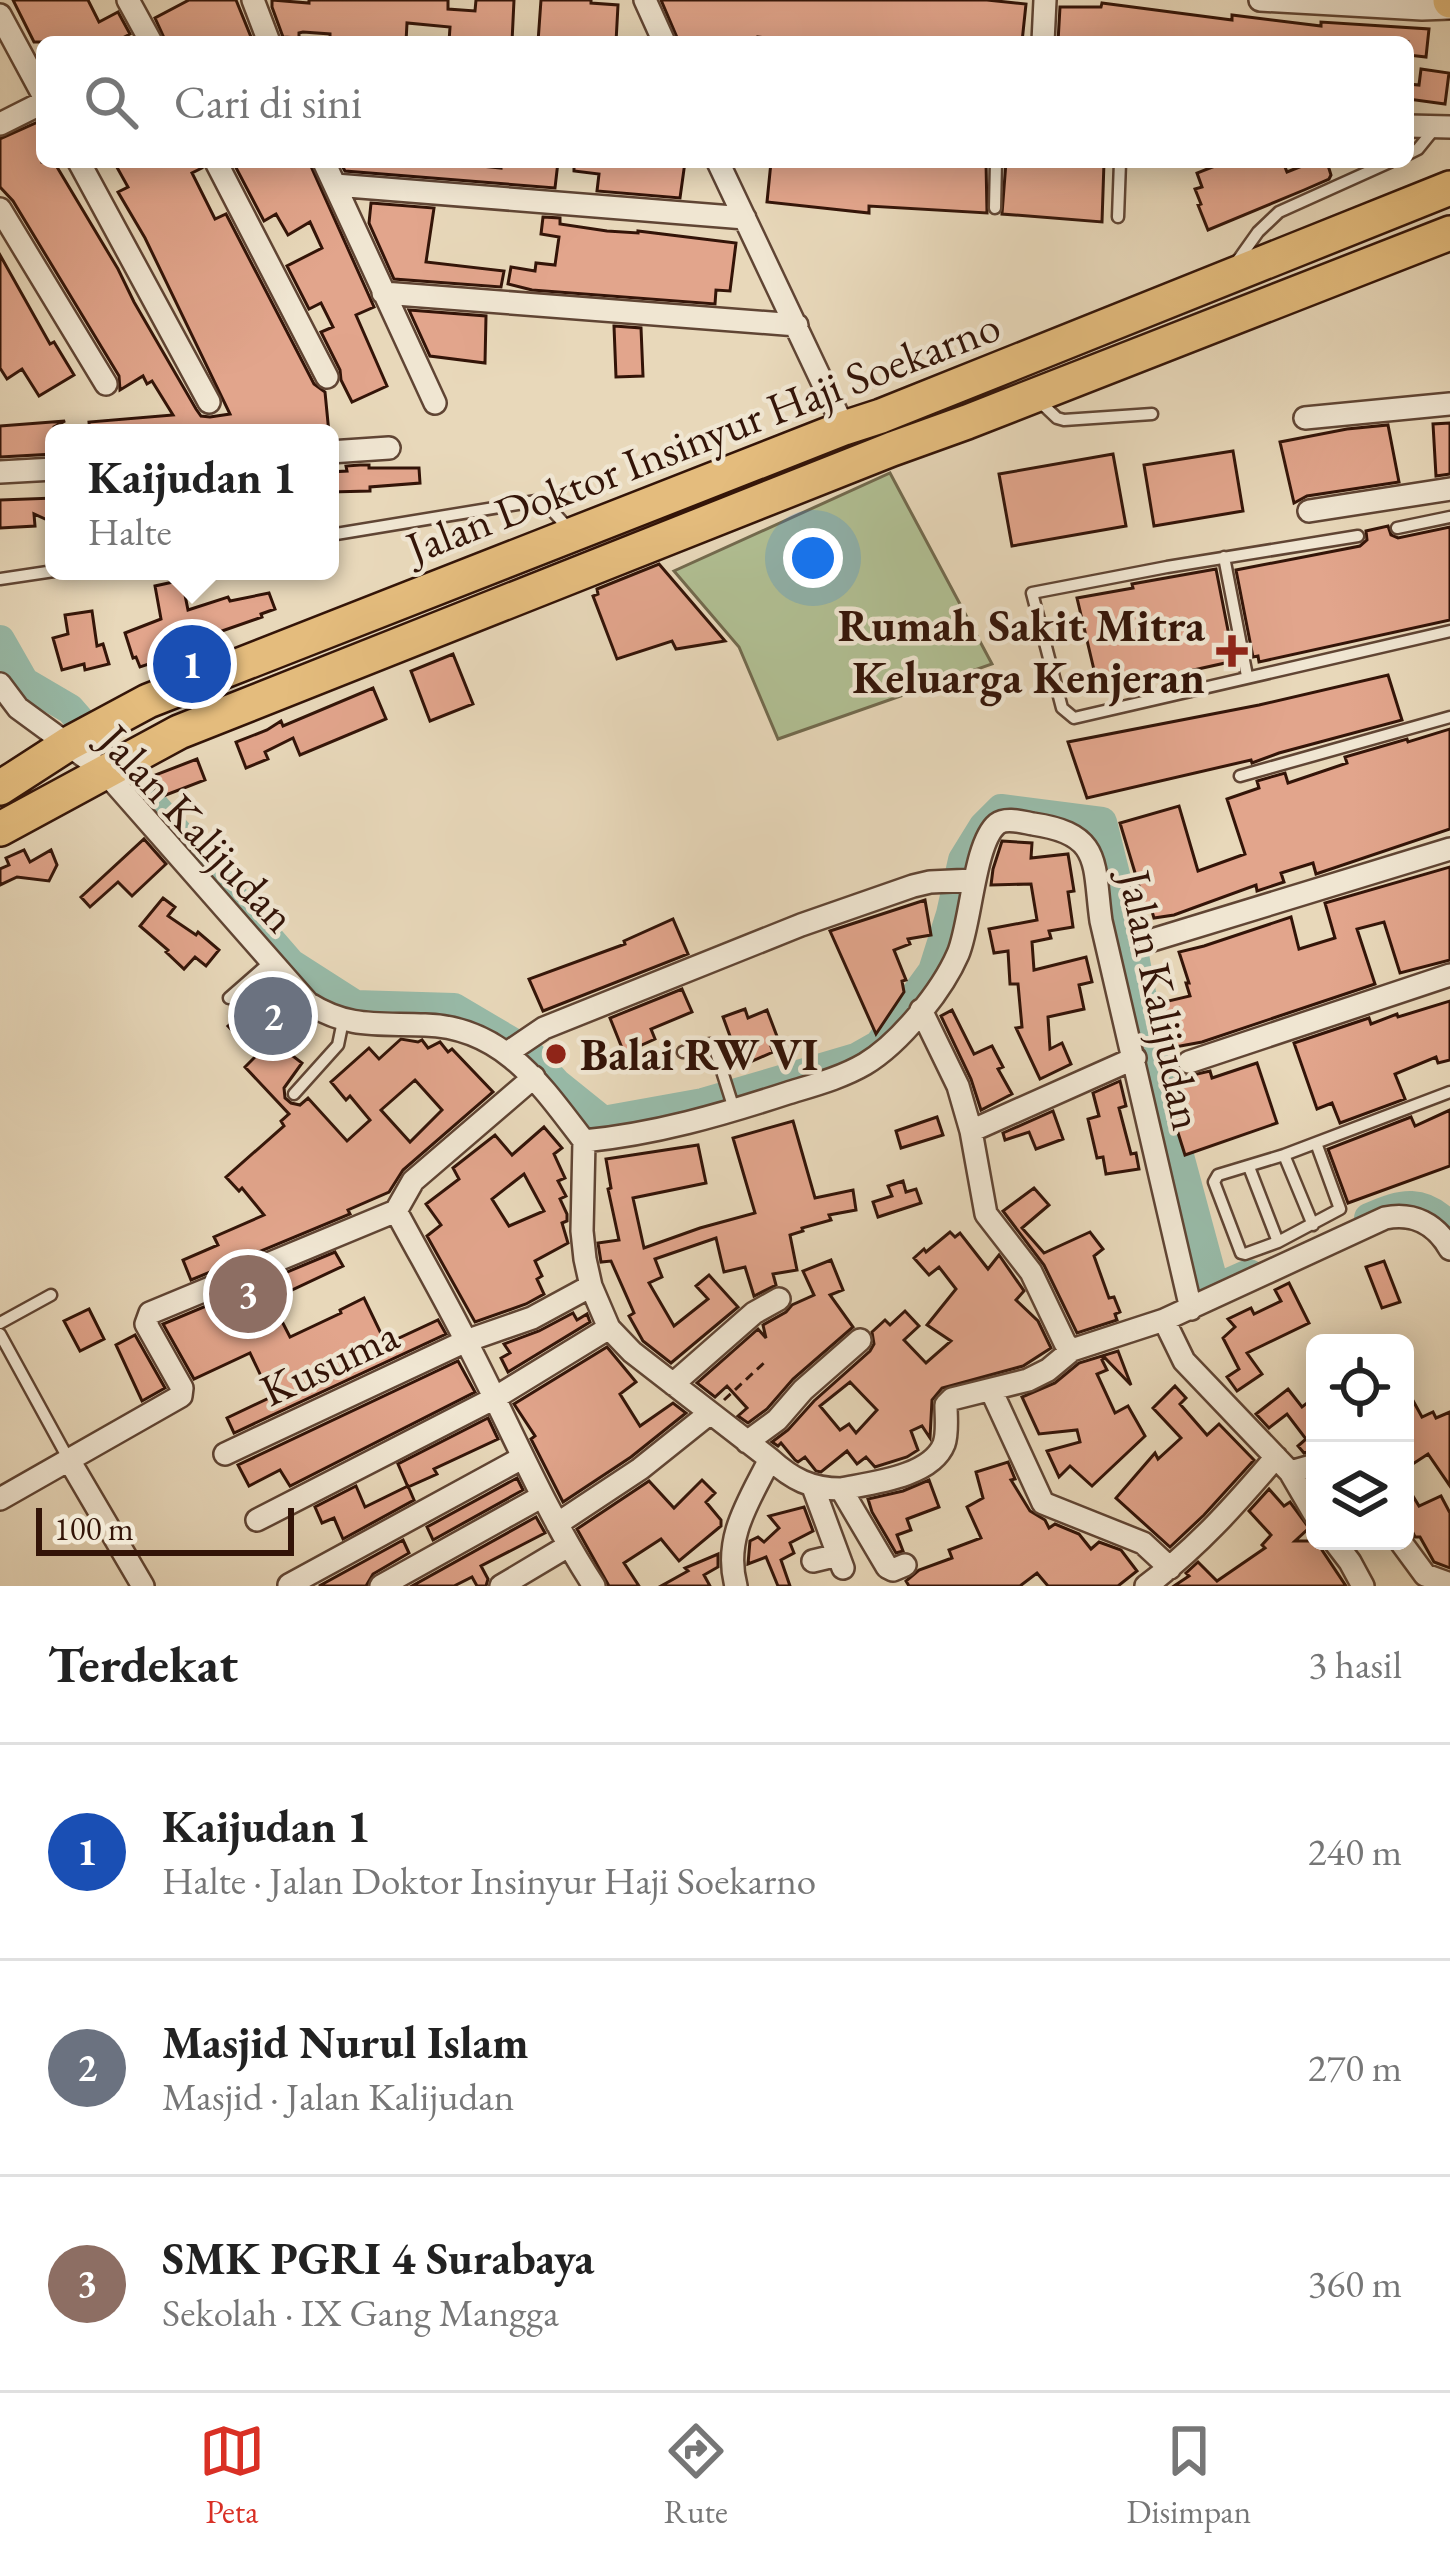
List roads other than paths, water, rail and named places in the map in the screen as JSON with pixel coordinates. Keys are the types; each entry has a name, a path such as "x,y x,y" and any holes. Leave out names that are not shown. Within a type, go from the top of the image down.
{"main road":[{"path":"1435,194 1450,174"},
{"name":"Jalan Doktor Insinyur Haji Soekarno","path":"0,788 148,701 1435,194"},
{"name":"Jalan Doktor Insinyur Haji Soekarno","path":"0,829 179,732 1450,233"},
{"path":"844,428 877,456 883,444 877,435 881,416"}],"street":[{"path":"128,0 148,36"},
{"path":"253,0 267,36"},
{"path":"645,0 661,36"},
{"path":"1042,36 1045,0"},
{"path":"1260,0 1422,10 1450,3"},
{"path":"0,15 36,82"},
{"path":"0,124 36,106"},
{"path":"82,168 209,402"},
{"path":"219,168 327,377"},
{"path":"327,168 435,403"},
{"path":"721,168 844,428"},
{"path":"334,184 745,218"},
{"path":"0,209 106,383"},
{"path":"383,293 797,325"},
{"path":"1305,418 1450,404"},
{"path":"339,451 389,448"},
{"path":"0,472 45,470"},
{"path":"1309,511 1450,489"},
{"name":"Jalan Kalijudan","path":"0,684 9,708 85,735 116,765 270,962 308,1003 343,1021 449,1027 515,1046 584,1141 656,1131 845,1074 867,1063 905,1029 947,975 965,933 966,880 998,823 1006,820 1070,833 1086,847 1095,868 1101,921 1191,1309"},
{"path":"1148,941 1450,849"},
{"path":"515,1046 609,1000 819,918 931,881 966,880"},
{"path":"1189,1061 1450,975"},
{"path":"921,1010 958,1086 986,1214 1031,1272 1072,1350"},
{"path":"971,1131 1135,1058"},
{"path":"0,1499 181,1396 182,1388 146,1324 150,1312 396,1211 413,1181 534,1077"},
{"path":"584,1141 582,1231 591,1286 609,1328 710,1414 790,1476 813,1487 841,1490 922,1466 944,1444 948,1402 1028,1381 1072,1350 1165,1320 1384,1219 1400,1215 1422,1220 1435,1228 1450,1249"},
{"path":"396,1211 542,1498 594,1586"},
{"name":"Kusuma","path":"225,1454 466,1341 532,1318 591,1286"},
{"path":"673,1384 754,1313 779,1299"},
{"path":"1165,1320 1184,1361 1283,1465 1306,1501"},
{"path":"257,1520 494,1399 609,1328"},
{"path":"747,1442 860,1340"},
{"path":"991,1390 1043,1503 1143,1543 1170,1568"},
{"path":"557,1524 640,1469 710,1414"},
{"path":"289,1585 522,1458"},
{"path":"69,1460 143,1586"},
{"path":"736,1586 733,1539 770,1460"},
{"path":"1146,1586 1283,1465 1306,1465"},
{"path":"813,1487 841,1562 813,1562"},
{"path":"841,1490 887,1568 905,1565"},
{"path":"381,1586 542,1498"},
{"path":"501,1586 568,1546"},
{"path":"1341,1550 1363,1586"},
{"path":"1407,1550 1425,1575 1450,1584"}],"lane":[{"path":"1414,151 1443,127"},
{"path":"995,208 996,168"},
{"path":"1118,217 1120,168"},
{"path":"1220,281 1279,212 1377,168"},
{"path":"1034,396 1064,420 1152,414"},
{"path":"339,534 536,501 548,506 575,536"},
{"path":"1397,528 1450,518"},
{"path":"1358,536 1032,593 1062,708 1074,718 1450,631"},
{"path":"1224,557 1247,676"},
{"path":"0,579 45,572"},
{"path":"1240,776 1450,717"},
{"path":"229,998 270,962"},
{"path":"294,1094 338,1045 343,1021"},
{"path":"683,1052 712,1044 734,1106"},
{"path":"1316,1143 1340,1207 1278,1242 1245,1254 1239,1250 1214,1182 1218,1175 1450,1092"},
{"path":"1284,1155 1313,1225"},
{"path":"1249,1167 1278,1242"},
{"path":"0,1323 51,1294"},
{"path":"0,1334 69,1460"}],"waterway":[{"path":"0,640 24,682 70,709 291,964 355,1005 454,1008 527,1051 557,1084 603,1121 703,1103 856,1058 879,1045 933,971 963,860 984,826 1001,809 1102,822 1131,939 1154,1063 1215,1289 1249,1274"},
{"path":"1369,1218 1412,1206 1431,1211 1450,1227"}],"place":[{"name":"Rumah Sakit Mitra Keluarga Kenjeran","path":"1232,651"},
{"name":"Kaijudan 1","path":"192,664"},
{"name":"Masjid Nurul Islam","path":"273,1016"},
{"name":"Balai RW VI","path":"556,1054"},
{"name":"SMK PGRI 4 Surabaya","path":"248,1294"}]}
